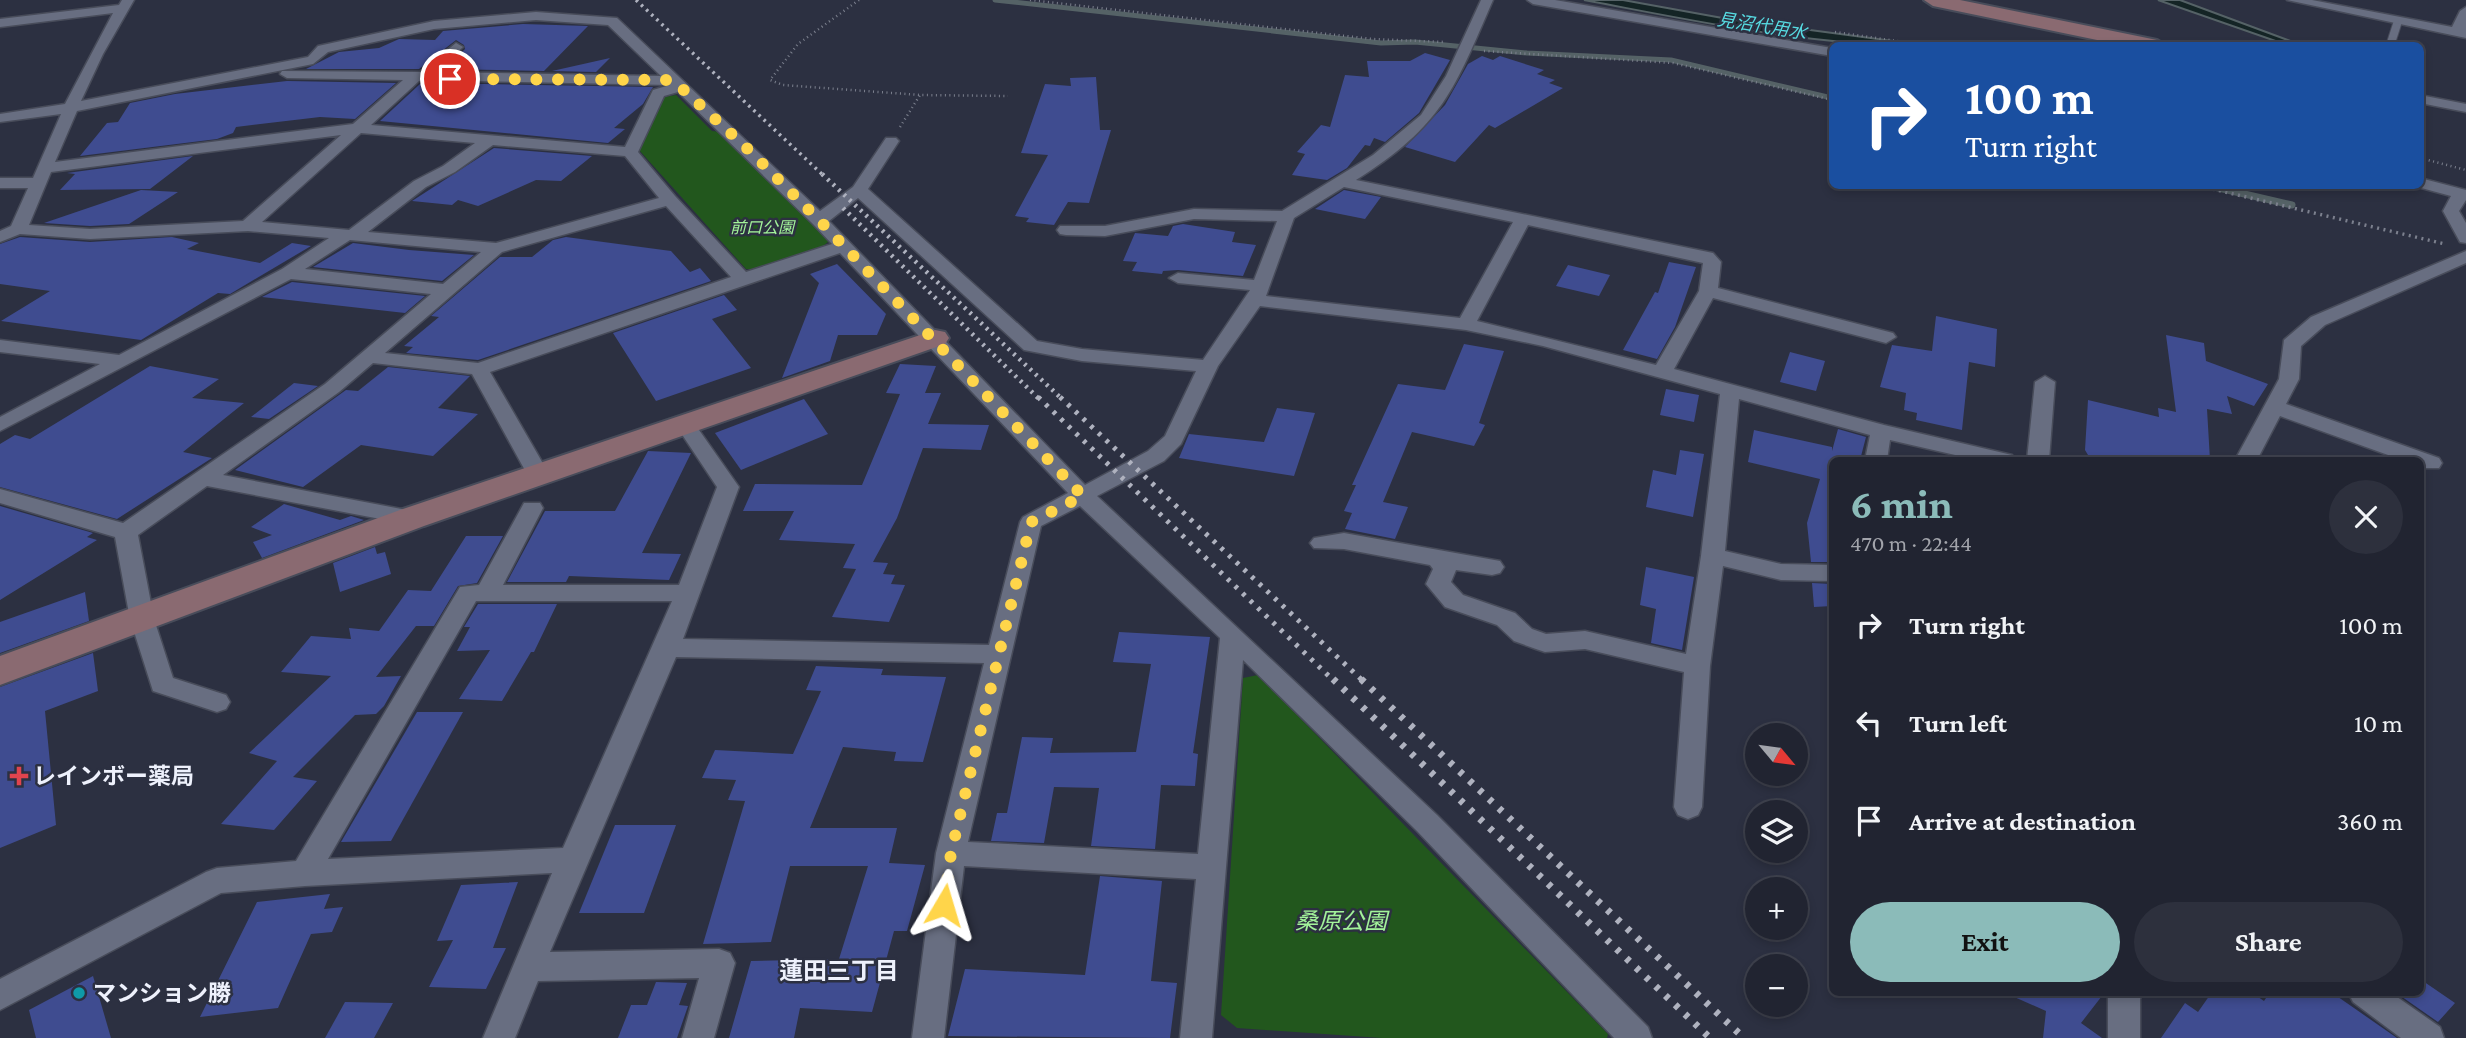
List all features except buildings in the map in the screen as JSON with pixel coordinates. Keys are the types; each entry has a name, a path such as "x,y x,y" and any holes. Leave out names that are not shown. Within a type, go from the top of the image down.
{"street":[{"path":"1066,230 1105,231 1194,214 1286,216 1396,144 1426,118 1466,47 1487,0"},
{"path":"1533,0 1829,51"},
{"path":"1933,0 2138,42"},
{"path":"2294,0 2461,33 2466,10"},
{"path":"0,23 125,4"},
{"path":"18,229 44,175 92,59 125,4"},
{"path":"0,118 70,108 313,60 323,49 435,25 536,16 612,21 819,220 1083,496 1233,635 1427,823 1636,1038"},
{"path":"248,226 358,128 456,47"},
{"path":"245,73 676,84"},
{"path":"219,98 228,76"},
{"path":"630,152 658,93 676,84"},
{"path":"2424,100 2466,108"},
{"path":"0,183 358,128 630,152 669,200 743,279"},
{"path":"0,425 288,273 350,235 420,184 449,169 491,139"},
{"path":"819,220 859,190 891,141"},
{"path":"1338,181 1707,257 1712,262 1708,291 1662,372"},
{"path":"2248,457 2290,379 2291,344 2318,321 2461,247 2451,211 2464,195 2424,184"},
{"path":"859,190 1031,346 1082,355 1208,366"},
{"path":"0,237 18,229 90,234 248,226 496,248 669,200"},
{"path":"928,1038 951,853 1031,522 1156,456 1174,439 1208,366 1258,293 1286,216"},
{"path":"1466,324 1522,219"},
{"path":"369,357 479,369 843,246"},
{"path":"126,532 332,388 496,248"},
{"path":"288,273 447,290"},
{"path":"1178,278 1258,293 1466,324 1546,341 1881,431 1991,457"},
{"path":"1708,291 1886,337"},
{"path":"0,671 412,518 934,338"},
{"path":"0,346 123,361"},
{"path":"479,369 538,474"},
{"path":"2038,457 2045,382"},
{"path":"1688,807 1697,666 1713,556 1730,391"},
{"path":"2276,408 2414,457"},
{"path":"499,1038 572,860 667,649 728,487 685,424"},
{"path":"1877,457 1881,431"},
{"path":"2424,461 2431,463"},
{"path":"203,478 412,518"},
{"path":"0,496 126,532"},
{"path":"486,593 532,508"},
{"path":"126,532 142,619 162,684 217,702"},
{"path":"1322,543 1344,541 1492,567"},
{"path":"1713,556 1781,572 1829,573"},
{"path":"1438,559 1445,568 1438,584 1454,601 1506,619 1523,635 1545,643 1585,640 1697,666"},
{"path":"306,873 468,593 688,593"},
{"path":"1196,1038 1233,635"},
{"path":"667,649 1000,654"},
{"path":"951,853 1212,867"},
{"path":"0,995 217,881 306,873 572,860"},
{"path":"529,967 719,963 698,1038"},
{"path":"2124,1038 2127,996"},
{"path":"2370,996 2428,1038"}],"lane":[{"path":"2391,42 2399,21"}],"path":[{"path":"859,0 798,44 770,80 783,85 920,95 1008,96"},
{"path":"1030,0 1372,39 1415,39 1519,55 1673,63 1829,99"},
{"path":"891,141 920,95"},
{"path":"2424,159 2466,170"},
{"path":"2213,189 2461,247"}],"green space":[{"name":"前口公園","path":"676,95 712,131 722,132 831,239 814,252 792,262 768,268 746,269 639,150 664,97"},
{"name":"桑原公園","path":"1258,675 1608,1034 1607,1038 1382,1038 1237,1028 1221,1015 1243,678"}],"water":[{"name":"見沼代用水","path":"1584,0 1623,0 1728,19 1900,42 1852,42 1795,37"},
{"path":"2158,0 2180,0 2293,42 2278,42"}],"waterway":[{"path":"995,0 1381,43 1415,42 1527,53 1671,60 1829,97"},
{"path":"2223,189 2292,205"}],"railway":[{"path":"636,0 824,176"},
{"path":"822,174 1062,399"},
{"path":"843,208 1039,399"},
{"path":"1038,397 1334,681"},
{"path":"1060,397 1363,681"},
{"path":"1333,679 1710,1038"},
{"path":"1361,679 1744,1038"}],"place":[{"name":"レインボー薬局","path":"19,776"},
{"name":"マンション勝","path":"79,993"}],"district":[{"name":"蓮田三丁目","path":"839,971"}],"route":[{"path":"450,79 673,80 819,220 1083,496 1031,522 951,853 944,905"}]}
